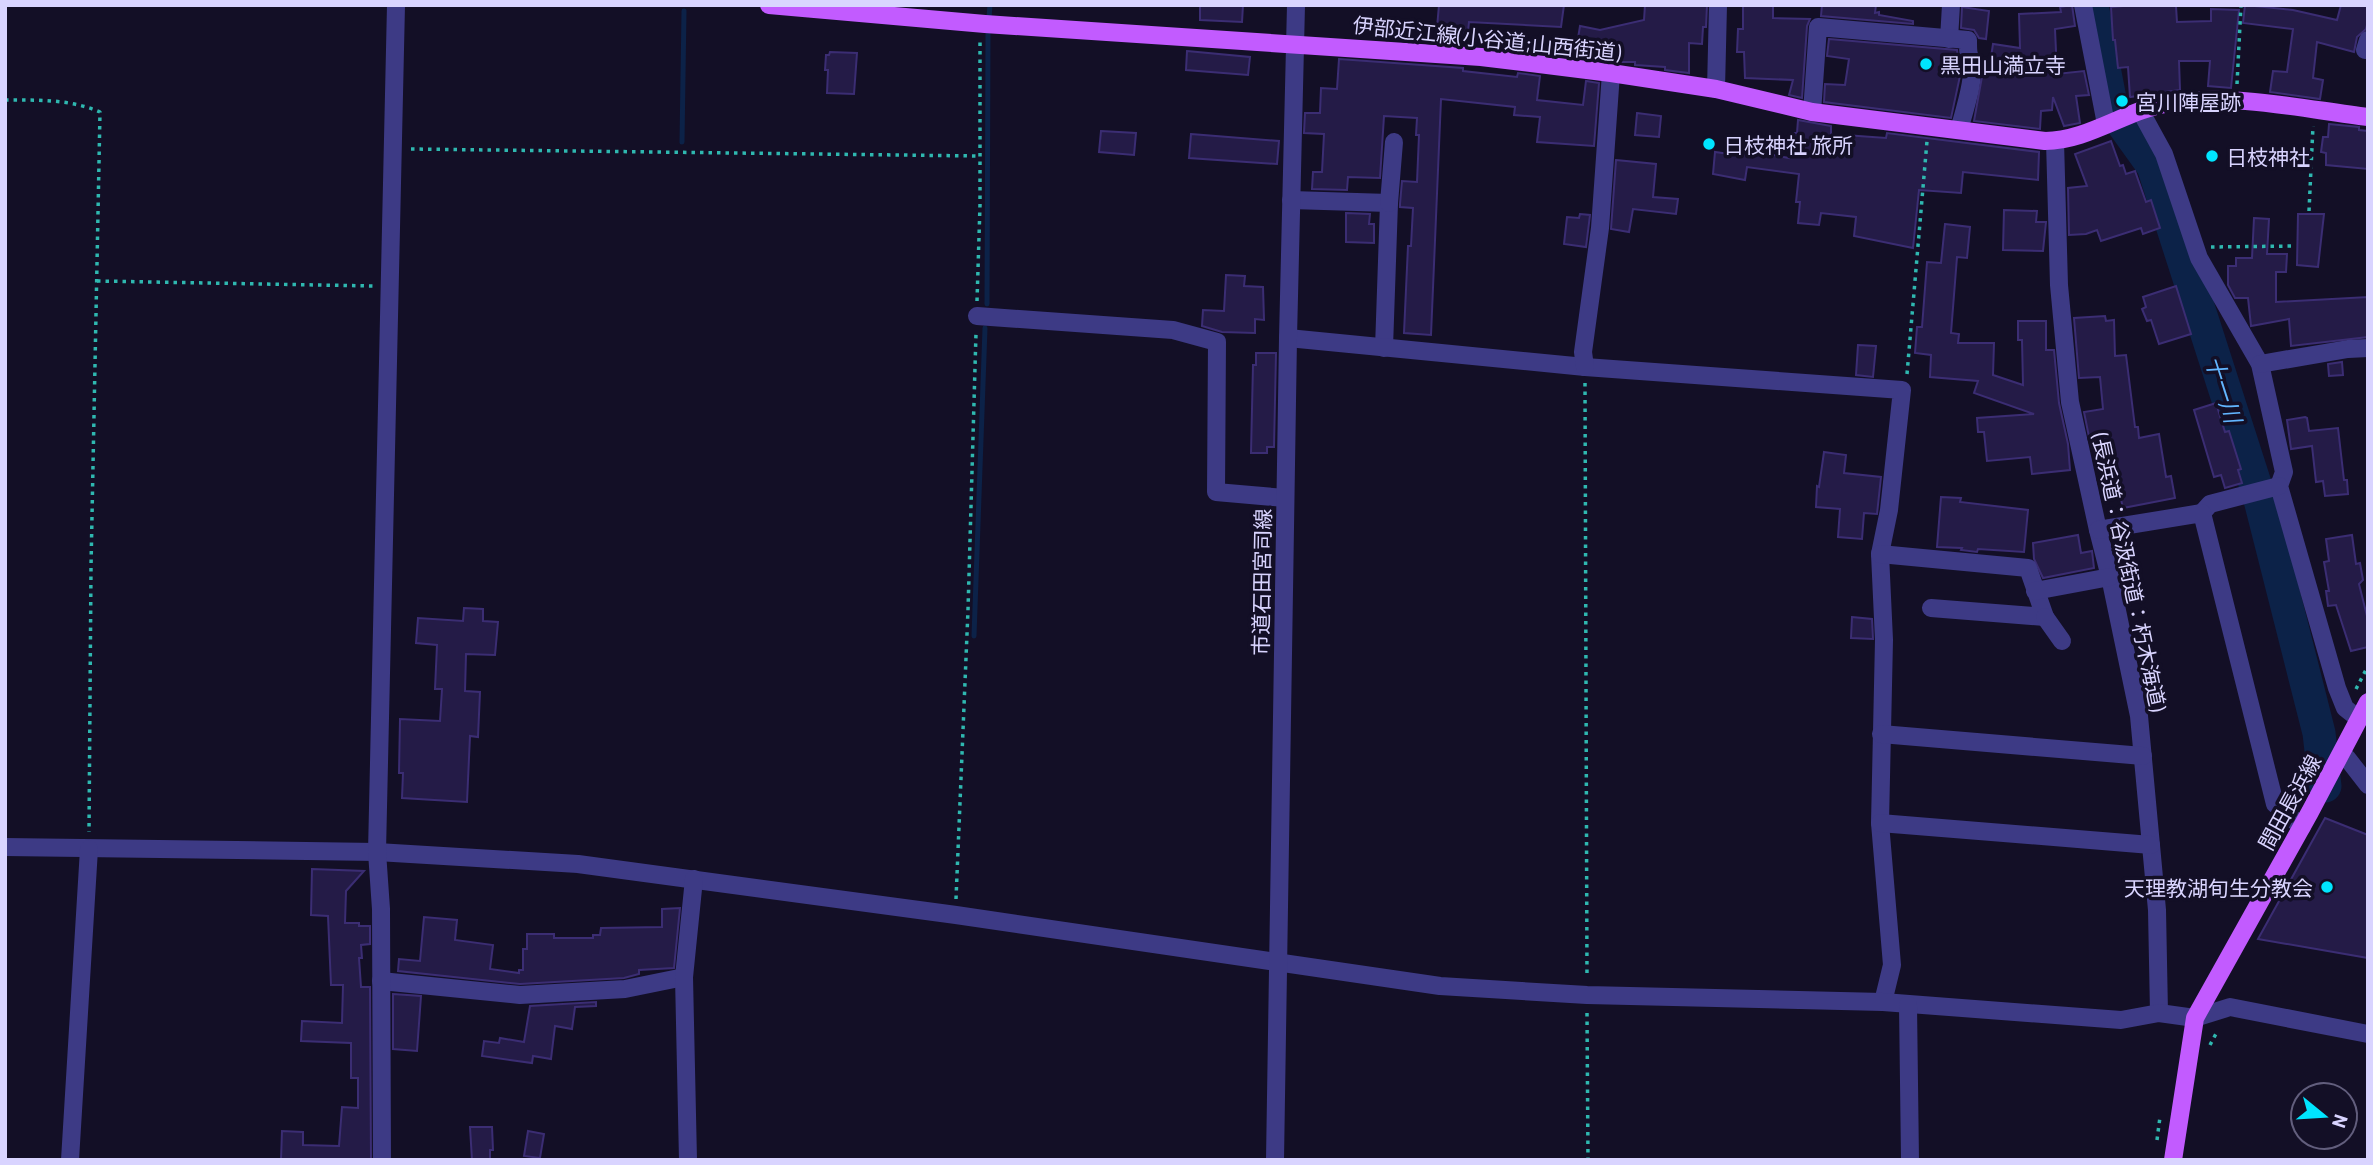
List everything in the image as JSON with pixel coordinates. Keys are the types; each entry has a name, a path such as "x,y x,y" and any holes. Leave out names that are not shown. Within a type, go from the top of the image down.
{"main road":[{"name":"伊部近江線(小谷道;山西街道)","path":"769,5 980,23 1481,57 1716,89 1812,112 2055,141 2168,103 2237,100 2368,117"},
{"name":"間田長浜線","path":"2174,1160 2195,1018 2345,755 2368,702"}],"street":[{"path":"382,1160 381,909 377,852 396,5"},
{"name":"市道石田宮司線","path":"1275,1160 1296,5"},
{"path":"1716,89 1718,5"},
{"path":"1949,39 1951,5"},
{"path":"2083,5 2120,119 2164,154 2199,258 2260,364 2284,472 2279,486 2337,688 2345,708 2359,719"},
{"path":"1812,112 1818,27 1968,40 1968,57 1972,63 1968,97 1959,130"},
{"path":"2368,40 2365,50 2368,50"},
{"path":"1585,367 1583,352 1600,228 1611,73"},
{"name":"(長浜道：谷汲街道：朽木海道)","path":"2055,141 2059,285 2070,402 2139,716 2157,910 2159,1013"},
{"path":"1384,348 1394,142"},
{"path":"1291,200 1389,203"},
{"path":"977,316 1174,330 1217,342 1216,492 1285,498"},
{"path":"1288,338 1585,367 1902,390 1889,510 1880,554 1884,640 1880,823 1892,965 1883,1002"},
{"path":"2260,364 2368,348"},
{"path":"2098,530 2202,513 2210,504 2279,486"},
{"path":"2202,513 2275,804 2306,820"},
{"path":"1880,554 2028,568 2045,617 2062,641"},
{"path":"2035,591 2110,577"},
{"path":"1931,608 2045,617"},
{"path":"1881,734 2143,756"},
{"path":"2345,755 2368,785"},
{"path":"1880,823 2151,845"},
{"path":"5,848 377,852 578,864 956,915 1440,986 1587,995 1883,1002 2121,1020 2159,1013 2195,1018 2230,1007 2368,1034"},
{"path":"70,1160 89,849"},
{"path":"688,1160 684,977 694,879"},
{"path":"381,981 520,995 625,989 684,977"},
{"path":"1908,1005 1910,1160"}],"path":[{"path":"2237,100 2241,5"},
{"path":"956,915 977,316 980,23"},
{"path":"5,100 60,101 87,106 100,112 91,554 89,849"},
{"path":"2309,211 2313,110"},
{"path":"1902,390 1906,377 1928,127"},
{"path":"394,149 979,156"},
{"path":"2195,248 2293,246"},
{"path":"97,281 390,286"},
{"path":"1585,367 1588,1160"}],"building":[{"path":"1200,5 1243,5 1242,22 1200,20"},
{"path":"1439,5 1564,5 1561,27 1469,22 1467,41 1436,39"},
{"path":"1645,5 1707,5 1702,44 1689,43 1689,73 1665,70 1665,67 1635,65 1635,62 1575,57 1580,26 1600,30 1644,20"},
{"path":"1743,5 1773,5 1773,18 1810,19 1807,26 1802,98 1789,95 1793,80 1745,78 1744,52 1737,52 1738,29 1743,29"},
{"path":"1822,5 1876,5 1875,13 1913,21 1913,24 1821,16"},
{"path":"2072,5 2075,26 2055,29 2057,74 2084,71 2089,95 2076,96 2080,123 2064,126 2053,97 2052,110 2041,111 2040,129 1974,121 1983,71 1989,71 1993,44 2020,48 2019,14 2061,12 2060,7"},
{"path":"2245,5 2293,10 2337,20 2341,5 2368,5 2368,21 2366,29 2357,37 2354,52 2317,42 2313,78 2323,80 2320,99 2270,92 2273,71 2287,72 2293,29 2243,23"},
{"path":"2176,6 2177,22 2211,21 2211,9 2239,10 2231,88 2208,86 2210,61 2179,61 2180,90 2130,97 2128,67 2118,68 2111,7"},
{"path":"1962,7 1989,11 1986,39 1979,38 1974,30 1961,28"},
{"path":"1829,39 1957,50 1960,76 1951,118 1824,102 1825,84 1845,85 1849,59 1827,56"},
{"path":"1187,51 1250,57 1248,75 1186,70"},
{"path":"830,52 857,53 854,94 827,93 826,55"},
{"path":"1339,59 1463,68 1463,71 1517,77 1518,73 1540,76 1537,100 1583,105 1586,81 1599,83 1594,146 1537,142 1540,117 1514,115 1515,107 1441,99 1431,335 1404,333 1408,246 1411,246 1413,208 1400,207 1400,204 1402,181 1417,182 1417,118 1384,116 1380,178 1348,177 1347,190 1312,189 1313,172 1322,172 1324,134 1304,133 1305,113 1320,113 1321,88 1337,89"},
{"path":"1637,113 1661,116 1659,137 1635,135"},
{"path":"1798,120 1831,126 1831,134 1886,138 1887,133 2039,152 2038,180 1963,172 1961,193 1919,190 1913,248 1854,236 1856,217 1821,213 1819,225 1798,223 1800,202 1796,202 1799,174 1747,167 1745,180 1713,174 1715,152 1757,152 1789,158 1791,133 1797,133"},
{"path":"2329,124 2359,127 2359,130 2368,131 2368,169 2326,165 2326,153 2321,152 2323,137 2328,137"},
{"path":"1101,131 1136,133 1134,155 1099,152"},
{"path":"1191,134 1279,141 1277,164 1189,158"},
{"path":"2111,141 2120,166 2123,165 2126,174 2135,171 2146,202 2151,200 2160,228 2143,234 2141,228 2101,241 2097,230 2069,235 2068,188 2087,186 2075,154"},
{"path":"1616,160 1656,164 1653,197 1678,199 1676,214 1633,209 1629,232 1611,229"},
{"path":"2004,210 2037,211 2036,222 2046,222 2043,251 2003,250"},
{"path":"1346,213 1370,214 1369,224 1374,224 1374,243 1346,242"},
{"path":"1580,214 1590,215 1586,247 1564,244 1567,217 1579,218"},
{"path":"2298,214 2324,214 2318,267 2297,265"},
{"path":"2254,218 2269,219 2267,254 2287,254 2286,272 2276,272 2276,302 2368,297 2368,337 2291,346 2289,319 2251,326 2248,298 2235,298 2228,285 2228,266 2236,266 2236,258 2252,258"},
{"path":"1945,224 1970,227 1967,258 1957,257 1951,333 1959,334 1958,343 1994,343 1993,375 2023,385 2022,340 2018,340 2018,321 2046,321 2046,350 2054,350 2070,470 2032,474 2030,457 1987,461 1984,432 1978,432 1977,418 2034,414 1974,393 1978,381 1930,377 1931,355 1915,353 1917,327 1922,327 1927,262 1941,263"},
{"path":"1226,275 1245,276 1244,286 1263,287 1264,320 1255,319 1255,333 1222,332 1202,326 1203,310 1224,311"},
{"path":"2176,286 2191,334 2159,344 2151,320 2147,321 2142,309 2146,307 2143,297"},
{"path":"2105,316 2106,321 2114,320 2115,356 2126,355 2135,427 2138,427 2139,438 2159,434 2166,477 2171,476 2175,498 2123,508 2107,440 2090,442 2084,412 2103,409 2100,377 2079,378 2074,318"},
{"path":"1858,345 1876,346 1873,377 1856,375"},
{"path":"1256,353 1276,353 1274,447 1267,447 1267,453 1251,453 1253,365 1256,365"},
{"path":"2342,362 2343,375 2329,376 2328,364"},
{"path":"2216,403 2225,432 2229,431 2241,469 2238,470 2242,483 2225,488 2221,475 2214,477 2194,410"},
{"path":"2305,417 2309,431 2338,428 2348,494 2325,496 2323,481 2316,482 2312,446 2291,449 2287,420"},
{"path":"1824,452 1846,455 1844,473 1881,477 1877,514 1864,513 1862,539 1838,537 1840,509 1816,507"},
{"path":"1941,497 1961,498 1960,502 2028,510 2024,552 1978,549 1977,552 1961,550 1962,548 1937,547"},
{"path":"2078,535 2081,553 2092,551 2094,568 2043,578 2034,559 2033,543"},
{"path":"2352,535 2356,564 2360,563 2363,580 2359,584 2368,620 2368,647 2351,651 2336,605 2328,606 2326,591 2329,591 2324,562 2329,561 2326,539"},
{"path":"464,608 483,609 483,621 498,622 495,655 466,654 465,691 480,692 478,737 470,736 467,802 402,798 403,773 399,773 400,719 440,721 442,689 435,689 437,645 416,643 418,618 463,621"},
{"path":"1852,617 1872,619 1873,639 1851,638"},
{"name":"天理教湖旬生分教会","path":"2325,818 2368,835 2368,958 2258,939"},
{"path":"312,869 364,871 346,891 345,923 370,926 370,944 361,945 362,958 359,958 361,987 370,987 371,1160 281,1160 282,1131 303,1132 303,1145 339,1146 342,1107 358,1108 358,1078 351,1078 351,1043 301,1041 302,1021 342,1023 343,985 331,985 328,916 311,915"},
{"path":"680,908 674,968 639,970 639,974 624,978 520,984 398,971 399,959 420,961 424,917 457,920 455,940 493,945 490,969 519,973 519,970 523,970 523,949 527,949 527,934 554,934 554,938 593,938 593,935 600,935 601,928 662,927 662,909"},
{"path":"393,994 421,996 417,1051 393,1049"},
{"path":"596,1002 596,1006 575,1007 572,1029 555,1026 551,1059 533,1056 532,1063 482,1056 484,1041 499,1043 500,1038 524,1042 530,1006"},
{"path":"470,1127 492,1127 493,1150 490,1150 490,1160 472,1160"},
{"path":"528,1131 544,1134 540,1158 524,1156"}],"waterway":[{"path":"989,18 990,5"},
{"name":"十一川","path":"2092,5 2112,109 2153,166 2259,496 2319,733 2325,786"},
{"path":"682,142 684,11"},
{"path":"987,304 988,32"},
{"path":"974,636 985,328"}],"place":[{"name":"黒田山満立寺","path":"1926,64"},
{"name":"宮川陣屋跡","path":"2122,101"},
{"name":"日枝神社 旅所","path":"1709,144"},
{"name":"日枝神社","path":"2212,156"},
{"name":"天理教湖旬生分教会","path":"2327,887"}]}
